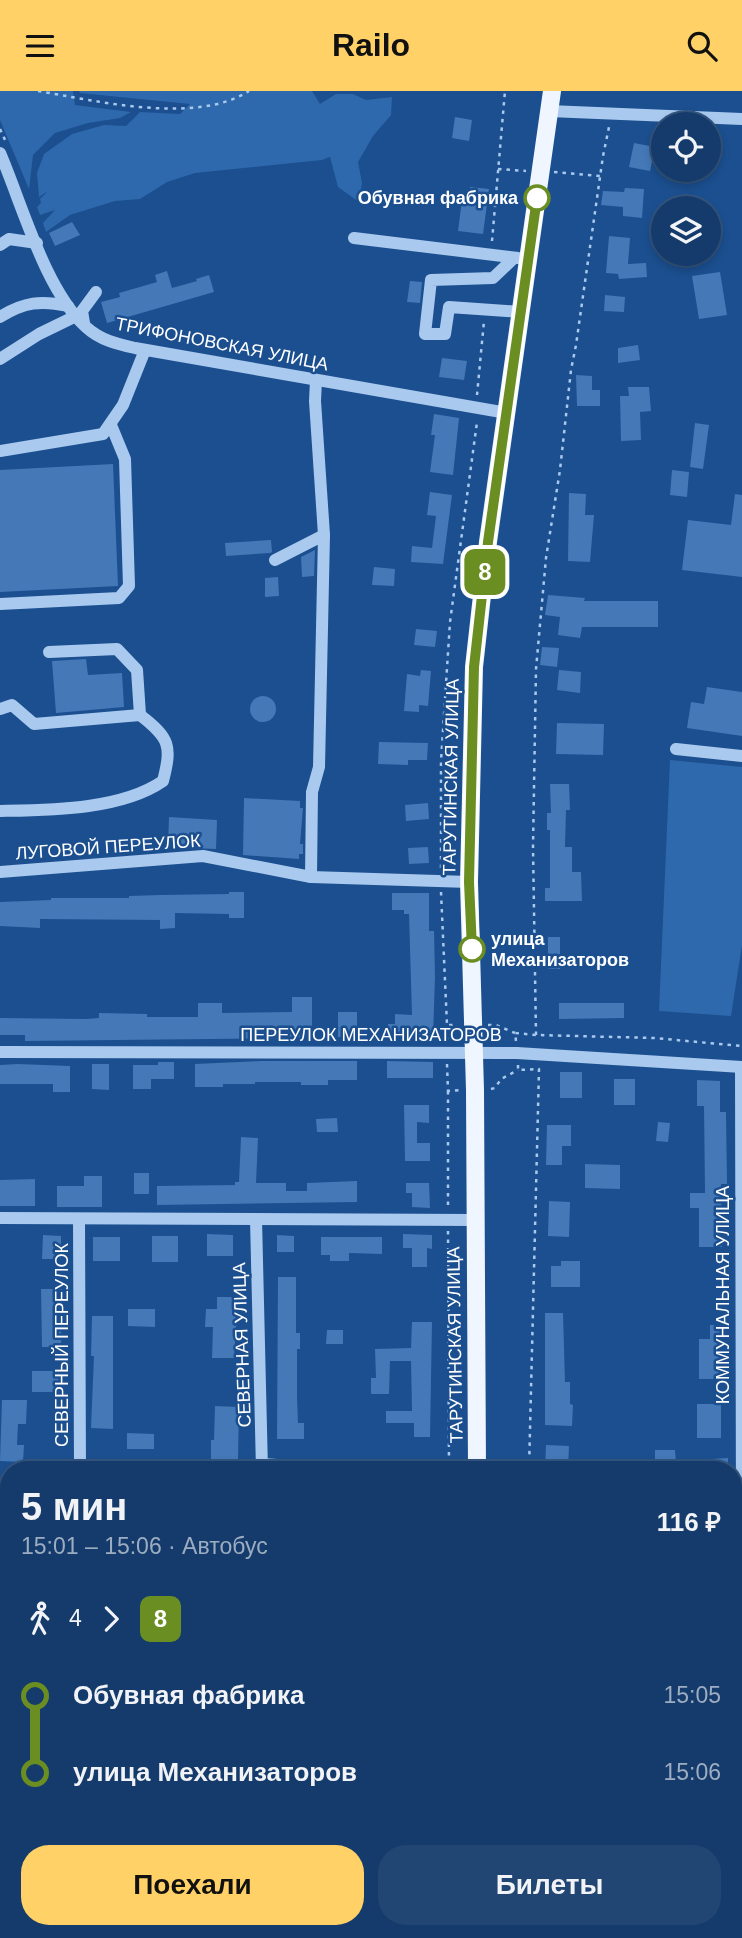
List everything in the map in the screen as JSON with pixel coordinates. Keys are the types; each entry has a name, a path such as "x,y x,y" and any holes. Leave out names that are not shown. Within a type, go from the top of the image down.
{"main road":[{"name":"ТАРУТИНСКАЯ УЛИЦА","path":"477,1461 474,1052 469,882 474,667 488,542 521,312 521,259 551,91"}],"street":[{"path":"549,111 742,119"},
{"name":"ТРИФОНОВСКАЯ УЛИЦА","path":"3,149 6,182 37,243 53,282 85,327 107,342 507,413"},
{"path":"354,238 521,259"},
{"path":"0,245 9,239 37,243"},
{"path":"521,259 493,278 431,280 425,334 445,334 449,307 521,312"},
{"path":"85,327 82,311 96,292"},
{"path":"0,317 12,309 44,301 72,311"},
{"path":"0,359 72,311"},
{"path":"0,451 103,434 123,405 145,350"},
{"path":"311,877 312,792 318,767 324,535 316,380"},
{"path":"0,604 119,598 129,586 125,459 111,425"},
{"path":"275,560 324,535"},
{"path":"49,652 117,649 137,670 141,715"},
{"path":"0,709 12,705 34,725 141,715 162,731 169,757 163,781 146,792 71,809 0,811"},
{"path":"676,749 742,755"},
{"name":"ЛУГОВОЙ ПЕРЕУЛОК","path":"0,872 203,856 311,877 469,882"},
{"name":"ПЕРЕУЛОК МЕХАНИЗАТОРОВ","path":"0,1052 474,1052 741,1067"},
{"name":"КОММУНАЛЬНАЯ УЛИЦА","path":"741,1067 742,1461"},
{"path":"0,1218 475,1220"},
{"name":"СЕВЕРНЫЙ ПЕРЕУЛОК","path":"79,1219 80,1461"},
{"name":"СЕВЕРНАЯ УЛИЦА","path":"256,1219 262,1461"}],"path":[{"path":"38,91 177,110 209,107 248,91"},
{"path":"72,91 76,97"},
{"path":"498,169 505,91"},
{"path":"536,1035 533,848 536,669 546,558 560,470 571,370 610,124"},
{"path":"0,129 3,149"},
{"path":"564,173 600,176"},
{"path":"447,1025 441,881 441,761 450,622 479,408"},
{"path":"529,1461 539,1069 518,1070 515,1033 654,1038 742,1046"},
{"path":"448,1091 449,1461"}],"shaded area":[{"path":"0,91 73,91 75,105 131,112 120,118 88,123 55,133 33,155 29,189 0,120"},
{"path":"79,91 312,91 320,104 336,94 353,94 366,100 392,97 391,115 373,136 358,162 362,183 359,202 338,187 330,157 195,173 167,182 140,199 115,201 70,215 46,232 43,223 55,210 40,215 37,207 48,191 39,197 37,173 44,154 72,134 104,125 126,126 140,112 180,114 190,104"},
{"path":"670,760 742,767 742,945 731,1016 659,1011"}],"building":[{"path":"455,117 472,120 469,141 452,138"},
{"path":"634,143 651,146 650,171 629,167"},
{"path":"470,187 489,189 483,234 458,231 462,200 468,201"},
{"path":"625,188 644,189 642,218 623,216 623,207 601,205 603,191 624,192"},
{"path":"72,222 80,235 55,246 49,233"},
{"path":"609,236 630,238 628,264 646,263 647,277 619,279 618,274 606,273"},
{"path":"167,271 172,288 209,275 214,292 107,323 101,302 120,297 119,293 157,282 155,275"},
{"path":"720,272 727,315 699,319 692,276"},
{"path":"410,281 422,282 420,303 407,302"},
{"path":"605,295 625,297 624,312 604,311"},
{"path":"638,345 640,360 618,363 618,348"},
{"path":"442,358 467,361 464,380 439,377"},
{"path":"576,375 592,376 592,390 600,390 600,406 577,406"},
{"path":"628,387 649,387 651,411 640,412 641,440 621,441 620,396 629,396"},
{"path":"434,414 459,418 453,475 430,472 435,435 431,435"},
{"path":"695,423 709,425 703,469 690,467"},
{"path":"113,464 118,586 0,592 0,470"},
{"path":"672,470 689,472 687,497 670,495"},
{"path":"430,492 452,495 443,564 411,562 412,546 432,548 436,516 427,515"},
{"path":"569,493 586,494 585,515 594,515 590,562 568,561"},
{"path":"735,494 742,495 742,577 682,570 688,520 731,525"},
{"path":"271,540 270,553 226,556 225,543"},
{"path":"315,550 314,576 302,577 301,557"},
{"path":"374,567 395,569 394,586 372,585"},
{"path":"278,577 279,596 265,597 265,578"},
{"path":"548,595 585,598 584,601 658,601 658,627 582,627 580,638 558,635 560,617 545,615"},
{"path":"416,629 437,631 435,647 414,645"},
{"path":"542,647 559,648 557,667 540,665"},
{"path":"86,659 88,675 122,673 124,707 56,713 52,661"},
{"path":"421,670 431,671 428,706 419,705 419,712 404,711 407,674 420,676"},
{"path":"559,670 581,672 580,693 557,690"},
{"path":"707,687 742,692 742,736 687,728 691,702 704,704"},
{"path":"263,696 272,700 276,709 272,718 263,722 254,718 250,709 254,700"},
{"path":"557,723 604,724 603,755 556,754"},
{"path":"379,742 428,743 427,760 408,760 408,765 378,764"},
{"path":"550,784 569,784 570,810 566,810 565,847 572,847 572,872 581,872 582,901 545,901 545,888 550,888 550,830 547,830 547,813 551,813"},
{"path":"244,798 300,801 300,808 303,808 300,844 303,844 303,854 299,854 299,859 243,855"},
{"path":"428,803 429,819 406,821 405,805"},
{"path":"169,817 217,820 216,849 168,847"},
{"path":"428,847 429,863 409,864 408,848"},
{"path":"244,892 244,918 229,918 229,914 175,913 175,928 160,929 160,920 40,919 40,928 0,926 0,902"},
{"path":"392,893 429,893 429,931 434,931 433,1037 387,1037 388,1024 395,1024 395,1014 412,1015 409,914 404,914 404,910 392,910"},
{"path":"548,937 560,937 560,969 548,969"},
{"path":"292,997 312,997 312,1038 25,1041 25,1035 0,1035 0,1018 86,1019 99,1018 99,1013 198,1017 198,1003 222,1003 222,1013 292,1012"},
{"path":"559,1003 624,1003 624,1018 559,1019"},
{"path":"338,1012 357,1012 357,1037 338,1037"},
{"path":"357,1061 357,1080 328,1080 328,1085 255,1082 223,1084 223,1087 195,1087 195,1064"},
{"path":"387,1061 433,1062 433,1078 387,1078"},
{"path":"158,1062 174,1062 174,1079 151,1079 151,1089 133,1089 133,1065 158,1065"},
{"path":"92,1064 109,1064 109,1090 92,1089"},
{"path":"0,1065 70,1066 70,1092 53,1092 53,1084 0,1084"},
{"path":"560,1072 582,1072 582,1098 560,1098"},
{"path":"614,1079 635,1079 635,1105 614,1105"},
{"path":"697,1080 720,1081 720,1112 726,1112 727,1184 721,1184 722,1247 699,1247 699,1208 690,1208 690,1193 705,1193 704,1106 697,1106"},
{"path":"404,1105 429,1105 429,1123 417,1122 417,1143 430,1143 430,1161 405,1161"},
{"path":"337,1118 338,1132 317,1132 316,1119"},
{"path":"658,1122 670,1123 668,1142 656,1141"},
{"path":"547,1125 571,1125 571,1146 562,1146 562,1165 546,1165"},
{"path":"241,1137 258,1138 256,1183 286,1183 286,1191 307,1191 307,1183 357,1181 357,1202 157,1205 157,1186 235,1185 235,1182 239,1182"},
{"path":"585,1164 620,1165 620,1189 585,1188"},
{"path":"134,1173 149,1173 149,1194 134,1194"},
{"path":"84,1176 102,1176 102,1207 57,1207 57,1186 84,1186"},
{"path":"35,1179 35,1206 0,1206 0,1180"},
{"path":"406,1183 429,1183 430,1208 412,1207 412,1193 406,1193"},
{"path":"549,1201 570,1202 569,1237 548,1236"},
{"path":"207,1234 233,1235 233,1256 207,1256"},
{"path":"403,1234 432,1235 432,1249 427,1248 427,1267 412,1267 412,1248 403,1248"},
{"path":"43,1235 61,1236 61,1259 42,1259"},
{"path":"277,1235 294,1236 294,1252 277,1252"},
{"path":"152,1236 178,1236 178,1262 152,1262"},
{"path":"93,1237 120,1237 120,1261 93,1261"},
{"path":"321,1237 382,1237 382,1254 349,1253 349,1261 330,1261 330,1255 321,1255"},
{"path":"561,1261 580,1261 580,1287 551,1287 551,1266 561,1266"},
{"path":"278,1277 296,1277 296,1333 300,1333 300,1349 297,1349 298,1423 304,1423 304,1439 277,1439"},
{"path":"41,1289 62,1289 61,1347 42,1347"},
{"path":"217,1297 238,1297 234,1358 212,1358 213,1327 205,1327 206,1309 217,1309"},
{"path":"128,1309 155,1309 155,1327 128,1326"},
{"path":"545,1313 563,1313 565,1382 570,1382 572,1426 545,1425"},
{"path":"92,1316 113,1316 113,1429 91,1428 94,1356 91,1356"},
{"path":"412,1322 432,1322 430,1437 414,1437 414,1423 386,1423 386,1411 412,1411 411,1361 390,1361 389,1394 371,1394 371,1378 376,1378 375,1349 411,1348"},
{"path":"710,1325 721,1325 722,1379 699,1379 699,1339 710,1339"},
{"path":"327,1330 343,1330 343,1344 326,1344"},
{"path":"32,1371 63,1371 62,1392 32,1392"},
{"path":"2,1400 27,1400 26,1424 18,1424 17,1445 24,1445 23,1461 0,1461"},
{"path":"697,1404 721,1404 721,1438 697,1438"},
{"path":"215,1406 239,1407 238,1459 211,1459"},
{"path":"127,1433 154,1434 154,1449 127,1449"},
{"path":"546,1445 569,1446 568,1461 545,1461"},
{"path":"655,1450 675,1450 676,1461 655,1461"},
{"path":"728,1458 728,1461 710,1461"}],"bus line":[{"name":"8","path":"472,949 469,882 474,667 488,542 537,198"}],"place":[{"name":"Обувная фабрика","path":"537,198"},
{"name":"улица Механизаторов","path":"472,949"}]}
